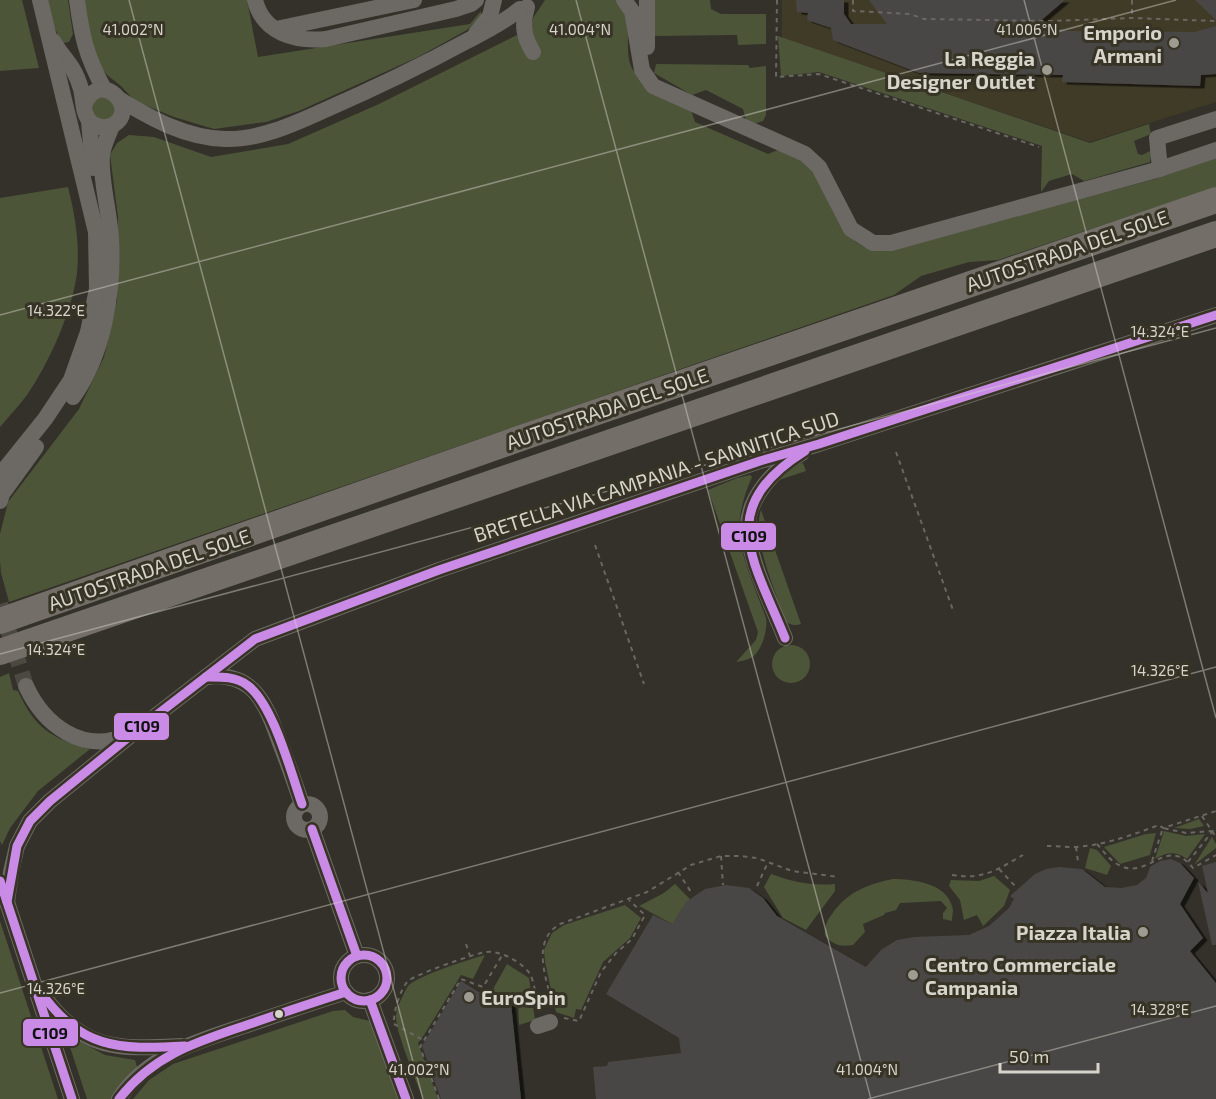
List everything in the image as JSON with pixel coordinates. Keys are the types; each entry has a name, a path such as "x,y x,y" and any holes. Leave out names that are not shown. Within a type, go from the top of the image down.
{"highway":[{"name":"AUTOSTRADA DEL SOLE","path":"0,621 524,437 1216,200"},
{"name":"AUTOSTRADA DEL SOLE","path":"0,652 1216,234"}],"street":[{"path":"0,475 45,419 71,380 88,332 96,289 96,232 40,0"},
{"path":"77,0 83,42 90,63 104,89"},
{"path":"255,0 260,16 276,29 301,40 326,39 456,9 476,0"},
{"path":"276,29 414,0"},
{"path":"466,41 483,26 496,0 506,7 527,5"},
{"path":"624,0 632,11 642,70 653,86 806,154 819,167 851,229 873,243 891,243 1160,169 1216,150"},
{"path":"647,0 647,78"},
{"path":"85,103 92,93 104,89 157,122 201,136 226,140 285,129 409,73 501,23 527,5"},
{"path":"527,5 523,28 526,40 533,52"},
{"path":"47,30 76,74 85,103 94,174 89,200"},
{"path":"0,501 2,494 81,386 101,336 111,294 111,238 102,159 105,142 122,111 119,99"},
{"path":"1160,169 1157,138 1216,118"},
{"path":"89,121 99,127 157,122"},
{"name":"BRETELLA VIA CAMPANIA - SANNITICA SUD","path":"7,902 17,846 30,821 136,731 255,639 439,570 760,461 819,444 1216,315"},
{"path":"785,638 752,554 748,531 752,507 766,482 794,458 819,444"},
{"path":"206,677 219,675 233,677 259,694 269,711 302,804 296,809 294,820 303,830 312,829 357,956"},
{"path":"26,686 44,716 57,727 79,737 95,741 115,741 136,731"},
{"path":"0,881 72,1099"},
{"path":"357,956 376,958 385,967 387,973 385,987 381,993 370,1000 356,999 346,992 342,985 342,971 351,959 357,956"},
{"path":"35,985 57,1015 86,1036 103,1044 120,1048 185,1046"},
{"path":"119,1099 135,1079 156,1062 185,1046 346,992"},
{"path":"370,1000 406,1099"}],"path":[{"path":"777,0 776,77 819,74 1039,147"},
{"path":"853,0 853,11 909,14 924,19 1050,21 1132,18 1216,21"},
{"path":"1132,0 1132,18"},
{"path":"896,452 954,613"},
{"path":"595,545 644,684"},
{"path":"1162,828 1216,811"},
{"path":"1202,816 1216,837"},
{"path":"1047,846 1076,847 1097,844 1128,837 1159,825 1162,828 1186,833 1212,831"},
{"path":"1188,862 1216,827"},
{"path":"1152,861 1162,828"},
{"path":"1097,844 1110,858 1125,868 1139,869 1152,861 1176,855 1188,862 1192,868 1216,855"},
{"path":"1076,847 1078,862"},
{"path":"952,875 980,876 999,869 1023,855"},
{"path":"721,856 723,885"},
{"path":"549,1020 542,953 546,937 560,924 629,900 647,892 678,872 699,862 721,856 740,856 768,862 792,871 839,877"},
{"path":"757,886 768,862"},
{"path":"999,869 1015,886"},
{"path":"678,872 690,892"},
{"path":"549,1020 579,1021 600,972 632,939 645,915 629,900"},
{"path":"466,944 471,957"},
{"path":"398,1034 394,1024 394,1011 408,980 485,952 502,954 530,975 549,1020"},
{"path":"439,1099 420,1047 423,1040 461,979 483,987 502,954"},
{"path":"394,1024 423,1040"}],"shaded area":[{"name":"La Reggia Designer Outlet","path":"782,0 1216,0 1216,102 1090,142 782,38"}],"green space":[{"path":"0,0 22,0 39,68 0,71"},
{"path":"45,0 68,0 73,34 69,42 63,43 60,38"},
{"path":"82,0 247,0 258,57 470,24 481,11 481,16 467,30 418,57 299,111 266,122 214,129 174,117 135,101 107,75 93,58"},
{"path":"545,0 616,0 626,14 628,53 633,70 638,76 691,110 695,122 768,154 778,150 808,164 817,175 849,236 869,248 883,250 900,248 1155,179 1216,158 1216,187 998,260 969,262 921,276 894,295 9,602 0,560 0,534 8,502 79,409 104,357 117,301 118,217 110,155 117,143 129,135 154,137 211,157 288,144 379,104 517,35 526,55 533,18"},
{"path":"652,0 710,0 711,9 721,14 766,14 766,44 738,45 737,35 651,36"},
{"path":"778,36 1090,143 1149,124 1151,134 1134,141 1138,154 1142,155 1152,150 1150,162 1084,181 1072,174 1049,181 1041,192 1042,146 819,72 781,76"},
{"path":"656,64 748,65 750,68 766,66 766,115 763,121 754,124 746,120 743,109 706,90 692,95 654,73"},
{"path":"104,91 120,111 100,126 86,104"},
{"path":"68,187 75,219 78,251 77,273 70,304 43,368 27,395 0,427 0,198"},
{"path":"803,463 806,471 776,481 799,464"},
{"path":"750,475 752,477 740,514 740,537 745,560 766,618 766,628 755,655 736,662 756,640 758,632 708,490"},
{"path":"761,510 801,624 792,625 785,620 762,550 759,535"},
{"path":"791,645 805,650 810,664 805,678 791,683 777,678 772,664 777,650"},
{"path":"9,673 13,690 18,691 24,704 45,730 54,736 90,749 38,791 10,828 2,845 0,841 0,677"},
{"path":"1199,819 1204,826 1190,829 1174,828"},
{"path":"1164,831 1186,836 1205,834 1187,859 1171,853 1155,859"},
{"path":"1156,833 1150,855 1120,864 1104,847 1146,834"},
{"path":"1212,837 1216,848 1194,865"},
{"path":"1090,848 1097,850 1111,866 1107,875 1085,868"},
{"path":"771,874 803,883 835,884 835,891 806,930 783,918 764,887"},
{"path":"994,876 1010,890 1004,906 983,926 977,915 964,920 960,900 949,886 951,880 979,881"},
{"path":"893,879 918,881 936,887 949,898 953,908 952,921 943,919 943,913 947,908 941,901 900,903 896,910 863,924 865,932 853,945 837,945 825,936 825,927 829,919 844,900 867,886"},
{"path":"675,884 690,899 674,925 639,906 664,893"},
{"path":"625,905 641,918 630,938 603,962 581,1010 576,1009 574,1018 556,1012 544,950 552,933 564,925"},
{"path":"0,921 58,1099 0,1099"},
{"path":"485,955 473,979 461,975 418,1043 438,1099 423,1099 397,1023 396,1013 400,1001 408,986 413,982 444,968"},
{"path":"507,964 529,978 535,1020 519,1025 518,998 502,1000 492,991"},
{"path":"345,1010 353,1017 370,1021 398,1099 133,1099 149,1080 173,1064 333,1011"},
{"path":"73,1041 79,1041 105,1055 135,1060 137,1067 112,1099 87,1099 70,1047"}],"building":[{"path":"796,0 844,0 844,14 851,24 887,24 869,0 1065,0 1038,23 1068,31 1195,32 1216,26 1216,74 1201,75 1200,86 1062,82 1063,75 919,73 833,40 831,28 807,20 808,13 797,12"},
{"path":"1195,0 1216,0 1216,20"},
{"name":"Centro Commerciale Campania","path":"1171,859 1180,863 1194,878 1180,904 1203,938 1190,951 1216,983 1216,1099 596,1099 593,1067 607,1066 608,1062 681,1053 679,1038 606,994 653,915 672,924 686,902 705,889 726,885 749,888 763,898 777,916 866,967 881,950 897,940 914,937 969,935 989,926 1009,908 1014,899 1010,896 1035,874 1046,869 1059,867 1082,869 1105,887 1121,888 1137,885 1146,878 1150,867 1160,861"},
{"path":"1216,862 1216,945 1212,945 1198,882 1208,893 1202,866"},
{"path":"461,981 499,1004 511,1003 521,1099 441,1099 422,1046"}],"tunnel":[{"path":"0,604 26,686"}],"transit line":[{"name":"C109","path":"7,902 17,846 30,821 50,801 136,731 255,639 439,570 760,461 819,444 1216,315"},
{"name":"C109","path":"785,638 753,559 749,536 750,514 759,493 777,472 805,451"},
{"name":"C109","path":"206,677 237,680 247,685 256,694 273,722 302,804"},
{"name":"C109","path":"312,829 357,956"},
{"name":"C109","path":"0,881 72,1099"},
{"name":"C109","path":"364,955 380,962 387,978 380,994 364,1001 348,994 341,978 348,962 364,955"},
{"name":"C109","path":"39,990 70,1024 102,1042 139,1047 185,1046"},
{"name":"C109","path":"119,1099 148,1070 180,1050 346,992"},
{"name":"C109","path":"370,1000 406,1099"}],"place":[{"name":"Emporio Armani","path":"1174,43"},
{"name":"La Reggia Designer Outlet","path":"1047,70"},
{"name":"Piazza Italia","path":"1143,932"},
{"name":"Centro Commerciale Campania","path":"913,975"},
{"name":"EuroSpin","path":"469,997"}]}
